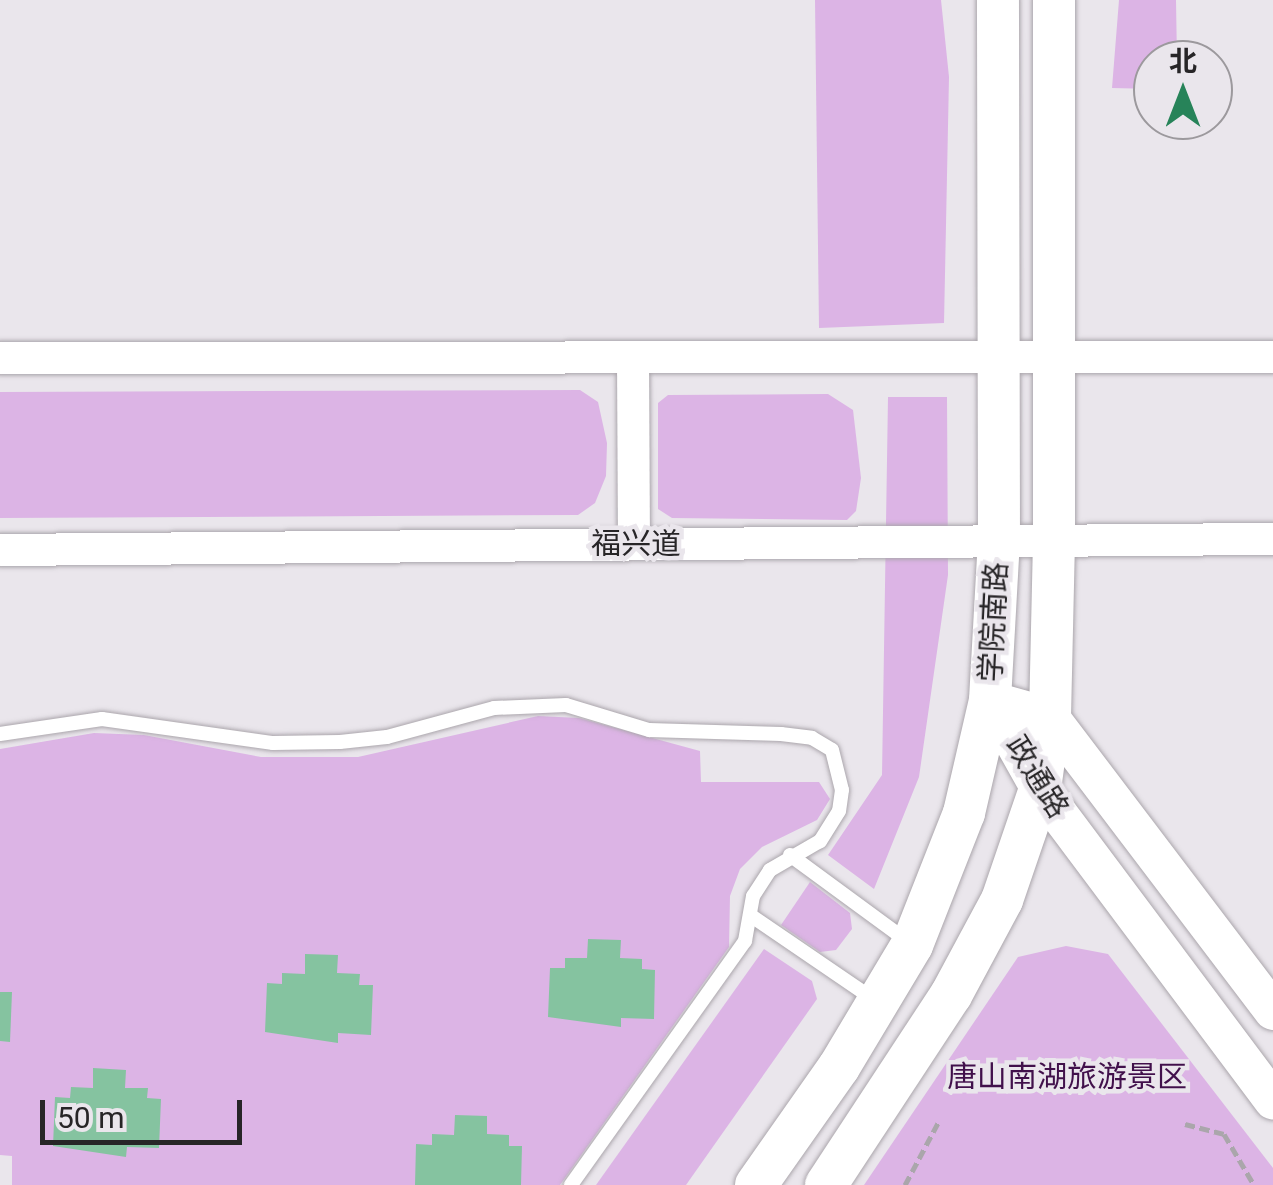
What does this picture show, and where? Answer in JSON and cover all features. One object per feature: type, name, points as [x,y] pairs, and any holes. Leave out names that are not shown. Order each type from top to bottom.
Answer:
[{"type":"main road","name":"学院南路","points":[[756,1185],[912,945],[964,813],[990,700],[999,541],[998,0]]},
{"type":"main road","name":"学院南路","points":[[826,1185],[951,996],[1002,900],[1040,789],[1050,717],[1054,541],[1054,0]]},
{"type":"main road","name":"政通路","points":[[990,700],[1050,717],[1273,1010]]},
{"type":"main road","name":"政通路","points":[[990,700],[1040,789],[1273,1101]]},
{"type":"street","points":[[633,357],[634,544]]},
{"type":"street","points":[[0,358],[1273,357]]},
{"type":"street","name":"福兴道","points":[[0,550],[1273,539]]},
{"type":"lane","points":[[0,734],[102,719],[273,743],[340,742],[527,704],[566,705],[649,730],[812,738],[836,760],[839,811],[820,841],[790,855],[753,896],[745,941],[571,1185]]},
{"type":"lane","points":[[790,855],[912,945]]},
{"type":"lane","points":[[750,916],[878,1002]]},
{"type":"path","points":[[904,1185],[939,1121]]},
{"type":"path","points":[[1185,1124],[1224,1134],[1254,1185]]},
{"type":"green space","points":[[815,0],[941,0],[949,77],[944,323],[819,328]]},
{"type":"green space","points":[[1119,0],[1176,0],[1177,40],[1133,40],[1133,89],[1112,88]]},
{"type":"green space","points":[[580,390],[598,402],[607,443],[606,476],[595,503],[578,515],[0,518],[0,392]]},
{"type":"green space","points":[[828,394],[853,410],[861,478],[856,511],[847,520],[672,518],[658,509],[658,403],[668,395]]},
{"type":"green space","points":[[888,397],[947,397],[948,575],[919,777],[874,889],[828,855],[882,775]]},
{"type":"green space","points":[[538,716],[579,718],[700,751],[701,782],[819,782],[830,799],[817,820],[762,847],[740,869],[730,896],[729,947],[560,1185],[12,1185],[12,1156],[0,1155],[0,749],[94,733],[144,735],[261,757],[358,757]]},
{"type":"green space","points":[[810,882],[850,913],[852,929],[836,950],[820,952],[781,925]]},
{"type":"green space","name":"唐山南湖旅游景区","points":[[1066,946],[1108,954],[1273,1168],[1273,1185],[864,1185],[1018,957]]},
{"type":"green space","points":[[764,949],[812,981],[817,999],[686,1185],[596,1185]]},
{"type":"building","points":[[588,939],[621,940],[620,958],[642,959],[642,969],[655,970],[654,1019],[621,1018],[621,1027],[548,1017],[550,968],[565,968],[565,958],[587,958]]},
{"type":"building","points":[[305,954],[338,955],[337,973],[360,974],[359,985],[373,985],[371,1035],[338,1033],[338,1043],[265,1032],[267,983],[282,984],[282,973],[305,974]]},
{"type":"building","points":[[0,992],[12,992],[10,1042],[0,1041]]},
{"type":"building","points":[[93,1068],[126,1070],[125,1088],[148,1088],[147,1098],[161,1099],[159,1148],[127,1147],[126,1157],[53,1146],[55,1097],[70,1098],[71,1087],[93,1088]]},
{"type":"building","points":[[455,1115],[487,1116],[487,1134],[509,1135],[509,1146],[522,1146],[521,1185],[415,1185],[416,1144],[432,1145],[432,1134],[454,1135]]}]
